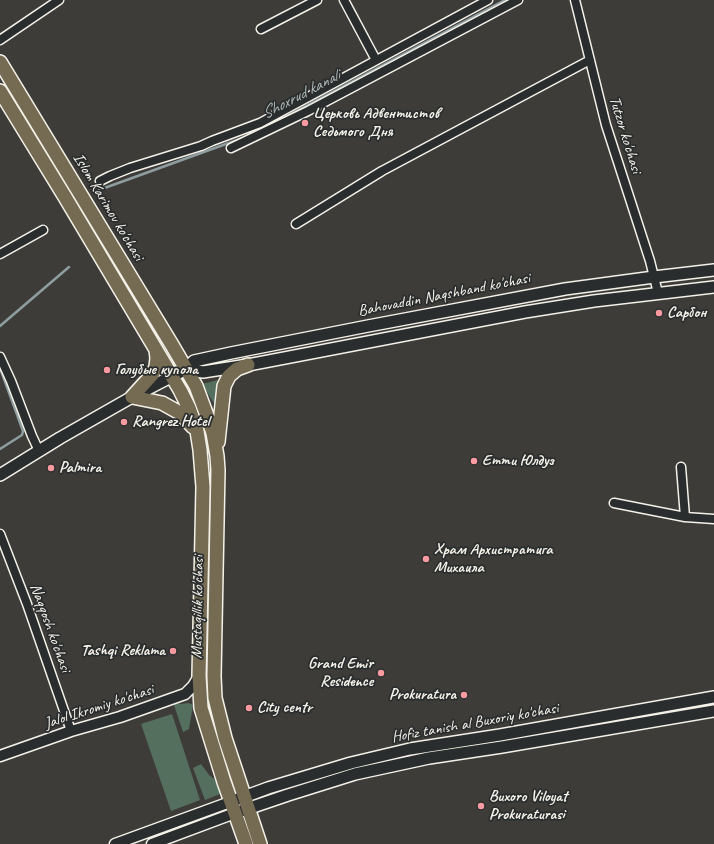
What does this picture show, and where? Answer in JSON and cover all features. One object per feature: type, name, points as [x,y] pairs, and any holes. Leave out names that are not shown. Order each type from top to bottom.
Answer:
[{"type":"main road","name":"Islom Karimov ko'chasi","points":[[0,62],[186,369]]},
{"type":"main road","name":"Islom Karimov ko'chasi","points":[[0,91],[172,376]]},
{"type":"main road","name":"Bahovaddin Naqshband ko'chasi","points":[[0,475],[132,397],[186,369],[194,361],[360,327],[565,289],[654,276],[714,270]]},
{"type":"main road","name":"Bahovaddin Naqshband ko'chasi","points":[[186,369],[203,372],[248,365],[525,312],[714,286]]},
{"type":"main road","points":[[132,397],[152,375],[156,366],[156,350]]},
{"type":"main road","points":[[217,456],[224,386],[229,376],[237,369],[248,365]]},
{"type":"main road","name":"Mustaqillik ko'chasi","points":[[186,369],[196,386],[209,420],[217,456],[215,698],[223,734],[260,844]]},
{"type":"main road","name":"Mustaqillik ko'chasi","points":[[172,376],[189,408],[197,431],[200,450],[203,487],[199,676],[201,708],[232,807],[246,844]]},
{"type":"main road","points":[[132,397],[162,403],[180,413],[197,431]]},
{"type":"main road","name":"Hofiz tanish al Buxoriy ko'chasi","points":[[246,802],[351,763],[410,749],[500,735],[714,697]]},
{"type":"main road","name":"Hofiz tanish al Buxoriy ko'chasi","points":[[246,802],[355,774],[429,758],[714,711]]},
{"type":"main road","points":[[618,714],[620,727]]},
{"type":"main road","points":[[232,807],[246,802]]},
{"type":"street","points":[[0,40],[59,0]]},
{"type":"street","points":[[261,29],[317,0]]},
{"type":"street","points":[[344,0],[376,60]]},
{"type":"street","points":[[100,181],[130,168],[201,146],[260,122],[488,0]]},
{"type":"street","points":[[231,148],[308,111],[518,0]]},
{"type":"street","name":"Tutzor ko'chasi","points":[[575,0],[606,125],[648,254],[658,294]]},
{"type":"street","points":[[296,224],[382,171],[590,60]]},
{"type":"street","points":[[0,254],[43,230]]},
{"type":"street","points":[[0,357],[39,451]]},
{"type":"street","points":[[681,467],[685,517]]},
{"type":"street","points":[[614,503],[685,517],[714,519]]},
{"type":"street","name":"Naqqosh ko'chasi","points":[[0,534],[27,604],[71,731]]},
{"type":"street","name":"Jalol Ikromiy ko'chasi","points":[[0,756],[185,694],[199,676]]},
{"type":"street","points":[[115,844],[232,807]]},
{"type":"street","points":[[152,844],[232,807]]},
{"type":"green space","points":[[218,380],[216,390],[215,405],[202,384]]},
{"type":"green space","points":[[173,702],[181,704],[189,703],[193,705],[189,729],[183,732]]},
{"type":"green space","points":[[172,714],[200,800],[171,811],[141,724]]},
{"type":"green space","points":[[201,764],[209,775],[217,781],[220,794],[205,800],[193,768]]},
{"type":"waterway","name":"Shoxrud kanali","points":[[274,123],[505,0]]},
{"type":"waterway","name":"Shoxrud kanali","points":[[99,190],[248,136]]},
{"type":"waterway","name":"Shoxrud kanali","points":[[0,326],[69,267]]},
{"type":"waterway","name":"Shoxrud kanali","points":[[0,368],[23,431],[22,435],[0,449]]},
{"type":"place","name":"Церковь Адвентистов Седьмого Дня","points":[[305,123]]},
{"type":"place","name":"Сарбон","points":[[659,313]]},
{"type":"place","name":"Голубые купола","points":[[107,370]]},
{"type":"place","name":"Rangrez Hotel","points":[[124,422]]},
{"type":"place","name":"Етти Юлдуз","points":[[474,461]]},
{"type":"place","name":"Palmira","points":[[51,468]]},
{"type":"place","name":"Храм Архистратига Михаила","points":[[426,559]]},
{"type":"place","name":"Tashqi Reklama","points":[[173,651]]},
{"type":"place","name":"Grand Emir Residence","points":[[381,673]]},
{"type":"place","name":"Prokuratura","points":[[464,695]]},
{"type":"place","name":"City centr","points":[[249,708]]},
{"type":"place","name":"Buxoro Viloyat Prokuraturasi","points":[[481,806]]}]
